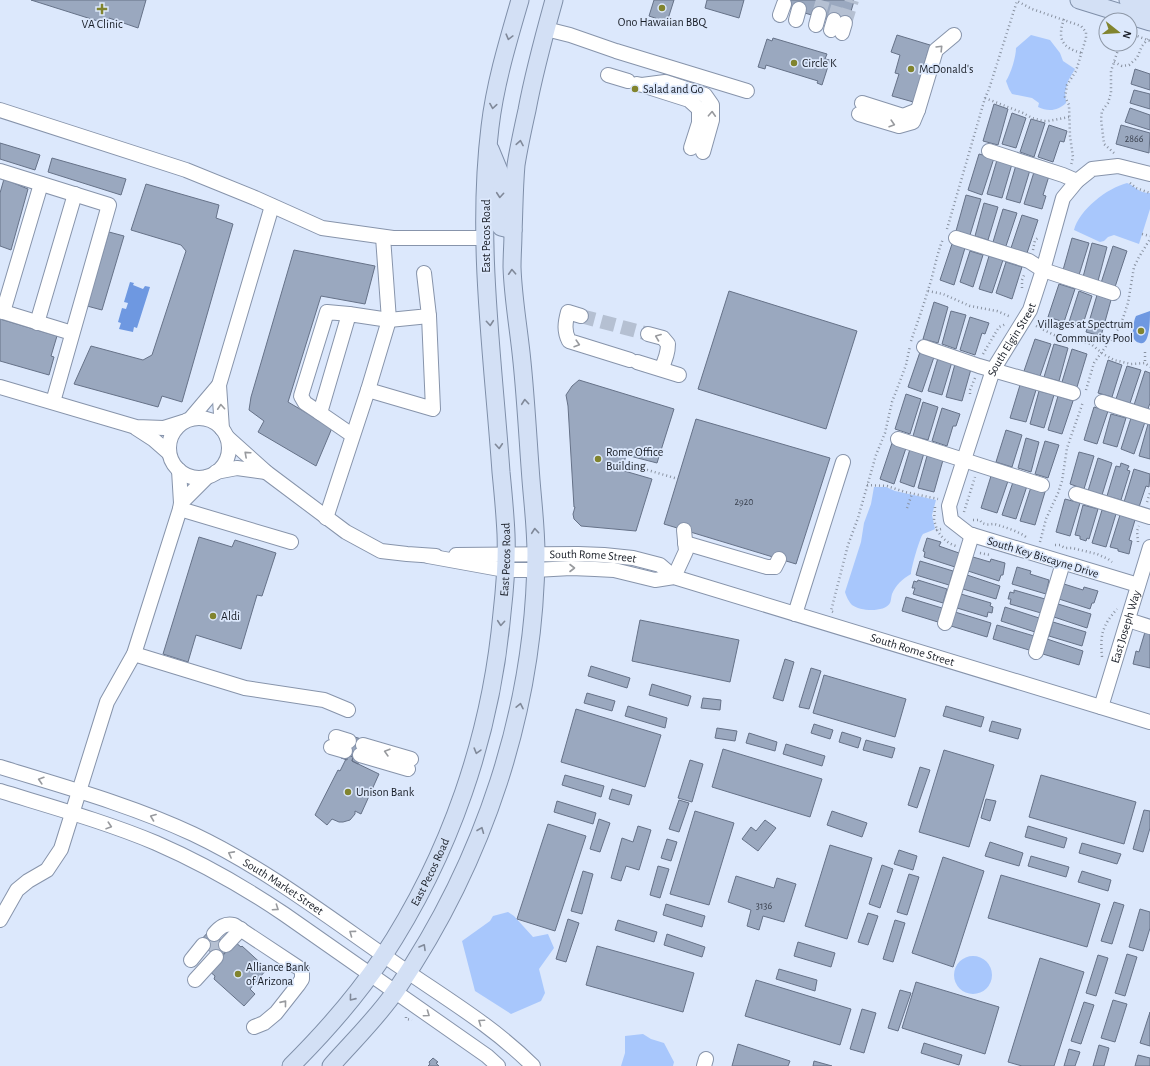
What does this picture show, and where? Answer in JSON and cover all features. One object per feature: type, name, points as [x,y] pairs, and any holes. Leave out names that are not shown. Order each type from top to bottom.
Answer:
[{"type":"main road","name":"East Pecos Road","points":[[291,1066],[337,1016],[384,956],[410,912],[454,820],[467,784],[486,718],[495,674],[500,637],[506,534],[485,269],[484,214],[490,126],[497,87],[520,0]]},
{"type":"main road","points":[[331,1066],[369,1024],[395,992],[435,926],[463,873],[488,814],[502,772],[511,743],[527,668],[532,626],[536,562],[522,364],[514,298],[512,264],[514,194],[516,164],[533,81],[554,0]]},
{"type":"main road","points":[[1079,0],[1114,5],[1150,22]]},
{"type":"main road","points":[[1128,0],[1150,6]]},
{"type":"main road","points":[[488,145],[502,178],[499,224],[501,227],[514,230]]},
{"type":"street","points":[[546,29],[570,34],[616,51],[747,91]]},
{"type":"street","points":[[861,108],[903,116],[918,110],[936,50],[954,35]]},
{"type":"street","points":[[608,75],[635,83],[665,82],[705,95],[712,105],[712,120],[697,150]]},
{"type":"street","points":[[0,110],[186,170],[322,228],[393,238],[485,238]]},
{"type":"street","points":[[988,151],[1063,174],[1077,181]]},
{"type":"street","name":"South Elgin Street","points":[[946,525],[949,506],[993,370],[1030,310],[1063,198],[1077,181],[1092,169],[1118,166],[1150,174]]},
{"type":"street","points":[[0,171],[109,205],[53,402]]},
{"type":"street","points":[[41,184],[1,312],[72,333]]},
{"type":"street","points":[[37,323],[75,194]]},
{"type":"street","points":[[181,506],[211,475],[223,466],[228,456],[229,446],[225,433],[219,385],[272,206]]},
{"type":"street","points":[[949,235],[1029,261],[1043,270],[1112,293]]},
{"type":"street","points":[[326,518],[368,390],[389,320],[383,237]]},
{"type":"street","points":[[368,390],[433,409],[429,316],[424,273]]},
{"type":"street","points":[[352,436],[305,403],[301,396],[327,312],[389,320],[429,316]]},
{"type":"street","points":[[581,316],[568,312],[565,321],[565,334],[569,341],[679,375]]},
{"type":"street","points":[[320,413],[349,314]]},
{"type":"street","points":[[648,334],[663,338],[668,344],[667,354],[661,369]]},
{"type":"street","points":[[924,347],[993,370],[1081,394]]},
{"type":"street","points":[[219,385],[187,420],[176,427],[169,443],[169,453],[172,462],[187,476],[197,478],[237,468],[266,472]]},
{"type":"street","points":[[0,387],[136,427],[164,428],[187,420],[200,418],[208,419],[216,423],[225,433]]},
{"type":"street","points":[[1102,402],[1150,417]]},
{"type":"street","points":[[136,427],[169,453]]},
{"type":"street","name":"South Rome Street","points":[[225,433],[266,472],[326,518],[346,532],[381,551],[505,562],[536,562],[571,568],[614,570],[655,580],[674,577],[1150,722]]},
{"type":"street","points":[[898,439],[1042,485]]},
{"type":"street","points":[[795,614],[843,462]]},
{"type":"street","points":[[0,920],[17,890],[28,881],[47,870],[61,849],[107,702],[134,654],[181,506],[179,470]]},
{"type":"street","points":[[1076,494],[1145,521]]},
{"type":"street","points":[[181,506],[291,542]]},
{"type":"street","name":"South Key Biscayne Drive","points":[[946,525],[972,535],[1138,585]]},
{"type":"street","points":[[945,623],[972,535]]},
{"type":"street","points":[[674,577],[686,551],[685,537],[767,567],[775,567],[779,559]]},
{"type":"street","name":"East Joseph Way","points":[[1101,707],[1138,585],[1144,547]]},
{"type":"street","points":[[1036,652],[1063,563]]},
{"type":"street","points":[[1128,620],[1150,627]]},
{"type":"street","points":[[134,654],[245,688],[324,700],[348,710]]},
{"type":"street","points":[[362,750],[410,764]]},
{"type":"street","name":"South Market Street","points":[[0,767],[122,805],[157,818],[194,834],[232,854],[255,867],[317,908],[384,956],[489,1027],[512,1045],[533,1066]]},
{"type":"street","name":"South Market Street","points":[[0,791],[119,829],[157,844],[218,873],[253,893],[487,1056],[498,1066]]},
{"type":"street","points":[[220,939],[237,927],[302,970],[302,979],[298,986],[276,1013],[264,1023],[254,1027]]},
{"type":"street","points":[[193,970],[210,951],[193,970]]},
{"type":"path","points":[[838,613],[831,611],[848,545],[861,511],[876,455],[885,434],[892,402],[906,365],[910,345],[934,271],[935,261],[949,235],[985,98],[1017,1],[1032,9],[1081,26],[1085,30]]},
{"type":"path","points":[[1064,19],[1060,33],[1066,47],[1070,50],[1082,53]]},
{"type":"path","points":[[1114,62],[1125,66],[1137,58],[1142,46],[1149,40],[1138,36]]},
{"type":"path","points":[[1117,52],[1111,71],[1111,93],[1108,103],[1102,111],[1101,125],[1104,144],[1114,153],[1118,154]]},
{"type":"path","points":[[985,98],[1032,118],[1043,121],[1048,122],[1069,117]]},
{"type":"path","points":[[1038,544],[1046,519],[1053,507],[1059,489],[1067,448],[1081,394],[1100,352],[1119,328],[1128,302],[1134,267],[1138,257],[1150,238],[1142,234]]},
{"type":"path","points":[[928,291],[943,294],[970,306],[997,311],[1012,318]]},
{"type":"path","points":[[1031,324],[1054,335],[1067,339],[1087,342],[1114,360],[1125,363],[1145,363],[1150,367]]},
{"type":"path","points":[[1145,352],[1145,363]]},
{"type":"path","points":[[624,463],[678,479]]},
{"type":"path","points":[[867,485],[887,486],[912,494],[938,498],[934,515],[937,530],[948,543],[983,555],[994,555]]},
{"type":"path","points":[[908,508],[912,494]]},
{"type":"path","points":[[980,520],[983,524],[1003,526],[1023,534],[1030,541]]},
{"type":"path","points":[[1144,547],[1138,543],[1136,531],[1145,521]]},
{"type":"path","points":[[937,530],[946,525]]},
{"type":"path","points":[[1052,545],[1097,554],[1108,559],[1114,565]]},
{"type":"path","points":[[1102,660],[1103,628],[1119,606]]},
{"type":"shaded area","points":[[1031,35],[1050,40],[1060,53],[1063,61],[1075,69],[1068,81],[1065,92],[1066,103],[1060,108],[1053,110],[1042,109],[1038,107],[1039,103],[1032,98],[1012,94],[1009,89],[1006,81],[1013,65],[1016,48]]},
{"type":"shaded area","points":[[1127,183],[1140,191],[1150,193],[1150,209],[1139,244],[1114,235],[1100,242],[1074,230],[1082,215],[1095,201],[1111,190]]},
{"type":"shaded area","points":[[130,282],[134,283],[133,285],[143,289],[145,286],[150,287],[137,328],[134,327],[133,332],[119,329],[121,323],[118,322],[122,308],[126,309],[128,303],[124,302]]},
{"type":"shaded area","name":"Villages at Spectrum Community Pool","points":[[1150,311],[1148,337],[1143,343],[1138,343],[1132,335],[1135,318],[1136,316]]},
{"type":"shaded area","points":[[874,487],[886,487],[895,491],[936,500],[932,515],[935,529],[923,534],[914,559],[911,574],[897,585],[892,594],[890,603],[887,606],[877,610],[866,610],[852,605],[845,592],[861,542],[864,523],[871,504]]},
{"type":"shaded area","points":[[508,912],[514,916],[533,937],[548,934],[554,948],[539,969],[545,993],[541,1001],[511,1014],[475,991],[462,941],[490,921],[493,916]]},
{"type":"shaded area","points":[[973,956],[983,959],[989,965],[992,975],[989,985],[983,991],[973,994],[963,991],[957,985],[954,975],[957,965],[963,959]]},
{"type":"shaded area","points":[[643,1034],[651,1039],[664,1043],[674,1062],[673,1066],[621,1066],[625,1053],[625,1036]]},
{"type":"building","name":"VA Clinic","points":[[31,0],[146,0],[138,28],[109,18],[107,24]]},
{"type":"building","name":"Ono Hawaiian BBQ","points":[[654,0],[674,0],[667,22],[649,16]]},
{"type":"building","points":[[707,0],[744,0],[739,18],[705,8]]},
{"type":"building","name":"Circle K","points":[[781,0],[854,1],[847,25],[780,6]]},
{"type":"building","name":"McDonald's","points":[[897,35],[930,45],[923,68],[927,70],[917,103],[892,96],[899,74],[895,73],[900,55],[891,52]]},
{"type":"building","name":"Circle K","points":[[773,38],[827,54],[825,59],[830,60],[822,85],[817,83],[818,81],[766,65],[765,69],[758,67],[767,39],[772,41]]},
{"type":"building","points":[[1135,69],[1150,74],[1150,90],[1131,84]]},
{"type":"building","points":[[1134,90],[1150,94],[1150,109],[1130,103]]},
{"type":"building","points":[[994,104],[1008,109],[998,145],[983,141]]},
{"type":"building","points":[[1130,108],[1150,115],[1150,130],[1125,122]]},
{"type":"building","points":[[1012,113],[1026,118],[1016,148],[1002,144]]},
{"type":"building","points":[[1031,119],[1045,123],[1034,157],[1020,152]]},
{"type":"building","points":[[1049,125],[1067,131],[1064,142],[1060,141],[1053,162],[1038,157]]},
{"type":"building","points":[[1121,125],[1150,133],[1149,153],[1116,144]]},
{"type":"building","points":[[0,143],[40,155],[35,170],[0,159]]},
{"type":"building","points":[[979,154],[994,158],[982,195],[968,190]]},
{"type":"building","points":[[52,158],[126,179],[121,195],[48,172]]},
{"type":"building","points":[[997,160],[1012,164],[1002,198],[987,194]]},
{"type":"building","points":[[1016,165],[1030,170],[1020,203],[1006,199]]},
{"type":"building","points":[[1034,172],[1049,176],[1043,195],[1046,196],[1042,209],[1024,204]]},
{"type":"building","points":[[4,179],[28,189],[11,250],[0,246],[0,193]]},
{"type":"building","points":[[146,184],[219,205],[216,218],[233,224],[182,402],[162,396],[158,407],[74,384],[91,346],[143,360],[152,355],[186,251],[181,245],[131,230]]},
{"type":"building","points":[[966,195],[981,199],[970,235],[956,231]]},
{"type":"building","points":[[984,203],[998,207],[988,240],[975,236]]},
{"type":"building","points":[[1003,209],[1017,213],[1006,246],[993,242]]},
{"type":"building","points":[[1022,215],[1038,220],[1027,253],[1011,248]]},
{"type":"building","points":[[109,232],[124,236],[102,310],[87,306]]},
{"type":"building","points":[[1072,238],[1089,243],[1079,275],[1063,270]]},
{"type":"building","points":[[1092,243],[1107,247],[1098,281],[1083,277]]},
{"type":"building","points":[[952,244],[965,248],[954,285],[940,280]]},
{"type":"building","points":[[1113,246],[1127,251],[1115,287],[1101,283]]},
{"type":"building","points":[[294,250],[375,266],[365,304],[321,296],[288,402],[332,428],[316,466],[258,432],[264,421],[249,410],[251,397]]},
{"type":"building","points":[[970,251],[983,255],[973,287],[960,282]]},
{"type":"building","points":[[989,256],[1003,260],[992,293],[979,289]]},
{"type":"building","points":[[1006,262],[1022,267],[1012,299],[996,293]]},
{"type":"building","points":[[1059,284],[1075,289],[1064,322],[1048,317]]},
{"type":"building","points":[[729,291],[857,331],[826,429],[698,389]]},
{"type":"building","points":[[1079,291],[1092,296],[1082,327],[1069,322]]},
{"type":"building","points":[[1097,295],[1111,300],[1101,336],[1086,332]]},
{"type":"building","points":[[934,302],[948,307],[938,343],[923,339]]},
{"type":"building","points":[[951,311],[966,315],[956,349],[942,344]]},
{"type":"building","points":[[970,317],[989,323],[985,334],[982,333],[975,355],[960,350]]},
{"type":"building","points":[[0,319],[57,336],[51,356],[54,357],[49,375],[0,361]]},
{"type":"building","points":[[1035,339],[1051,344],[1040,376],[1024,371]]},
{"type":"building","points":[[1054,344],[1068,348],[1059,381],[1044,377]]},
{"type":"building","points":[[1072,349],[1087,354],[1077,387],[1062,382]]},
{"type":"building","points":[[920,352],[934,357],[922,392],[908,387]]},
{"type":"building","points":[[938,358],[952,362],[942,395],[928,391]]},
{"type":"building","points":[[1108,360],[1122,365],[1112,397],[1098,393]]},
{"type":"building","points":[[955,364],[971,369],[962,401],[946,397]]},
{"type":"building","points":[[1127,366],[1141,370],[1130,403],[1116,399]]},
{"type":"building","points":[[1145,371],[1150,373],[1150,403],[1148,409],[1134,405]]},
{"type":"building","name":"Rome Office Building","points":[[579,380],[674,409],[657,463],[626,455],[621,470],[652,479],[636,531],[581,526],[574,519],[573,514],[575,507],[566,395],[572,386]]},
{"type":"building","points":[[1020,385],[1036,390],[1026,422],[1010,418]]},
{"type":"building","points":[[1039,391],[1054,395],[1044,428],[1030,424]]},
{"type":"building","points":[[906,394],[921,399],[910,434],[895,429]]},
{"type":"building","points":[[1058,396],[1073,401],[1062,434],[1048,430]]},
{"type":"building","points":[[923,402],[938,407],[928,440],[913,436]]},
{"type":"building","points":[[1094,407],[1108,411],[1097,444],[1084,440]]},
{"type":"building","points":[[942,408],[960,414],[956,426],[953,426],[947,446],[932,441]]},
{"type":"building","points":[[1111,414],[1126,418],[1117,447],[1103,443]]},
{"type":"building","points":[[1131,418],[1145,422],[1134,454],[1121,449]]},
{"type":"building","points":[[696,419],[830,458],[796,564],[664,524]]},
{"type":"building","points":[[1148,424],[1150,425],[1150,459],[1139,456]]},
{"type":"building","points":[[1006,430],[1022,435],[1012,467],[996,462]]},
{"type":"building","points":[[1026,438],[1039,442],[1031,472],[1018,468]]},
{"type":"building","points":[[1045,441],[1059,445],[1048,478],[1035,474]]},
{"type":"building","points":[[892,443],[906,448],[894,484],[880,479]]},
{"type":"building","points":[[910,449],[924,453],[914,487],[900,482]]},
{"type":"building","points":[[1079,452],[1094,456],[1084,489],[1070,484]]},
{"type":"building","points":[[927,456],[943,460],[934,492],[918,488]]},
{"type":"building","points":[[1098,458],[1112,463],[1102,495],[1088,491]]},
{"type":"building","points":[[1121,463],[1129,466],[1127,470],[1130,471],[1121,500],[1107,496],[1116,466],[1120,467]]},
{"type":"building","points":[[1134,469],[1150,474],[1149,487],[1146,486],[1139,507],[1124,502]]},
{"type":"building","points":[[991,476],[1008,481],[997,513],[981,508]]},
{"type":"building","points":[[1013,482],[1027,486],[1016,519],[1002,515]]},
{"type":"building","points":[[1031,487],[1045,492],[1035,525],[1020,521]]},
{"type":"building","points":[[1065,499],[1080,503],[1070,536],[1056,532]]},
{"type":"building","points":[[1083,505],[1098,509],[1089,539],[1087,538],[1086,541],[1080,539],[1080,536],[1075,535]]},
{"type":"building","points":[[1102,510],[1116,514],[1106,547],[1092,543]]},
{"type":"building","points":[[1120,515],[1135,520],[1129,540],[1132,541],[1129,554],[1110,547]]},
{"type":"building","name":"Aldi","points":[[199,537],[232,547],[235,540],[276,553],[262,596],[257,595],[241,649],[196,635],[188,662],[163,654]]},
{"type":"building","points":[[927,538],[941,542],[939,546],[959,553],[955,567],[924,557],[925,552],[923,551]]},
{"type":"building","points":[[973,557],[990,562],[991,559],[1005,563],[1003,575],[1001,575],[999,581],[968,571]]},
{"type":"building","points":[[920,561],[953,571],[949,585],[916,575]]},
{"type":"building","points":[[1017,567],[1031,571],[1030,574],[1049,580],[1046,594],[1012,584]]},
{"type":"building","points":[[967,575],[1000,586],[996,599],[963,589]]},
{"type":"building","points":[[918,580],[947,589],[943,603],[913,594],[915,588],[912,588],[914,581],[917,582]]},
{"type":"building","points":[[1064,584],[1083,590],[1084,587],[1098,591],[1094,603],[1092,603],[1090,609],[1059,599]]},
{"type":"building","points":[[1014,590],[1045,599],[1041,613],[1010,604],[1011,599],[1008,599],[1010,592],[1014,593]]},
{"type":"building","points":[[961,594],[991,603],[990,606],[993,607],[992,613],[988,612],[987,617],[957,608]]},
{"type":"building","points":[[906,597],[942,608],[938,622],[902,611]]},
{"type":"building","points":[[1058,604],[1091,614],[1087,628],[1054,617]]},
{"type":"building","points":[[1005,607],[1039,618],[1035,632],[1001,621]]},
{"type":"building","points":[[955,612],[991,623],[987,637],[951,626]]},
{"type":"building","points":[[640,620],[739,640],[730,682],[632,661]]},
{"type":"building","points":[[1053,622],[1086,632],[1082,646],[1049,636]]},
{"type":"building","points":[[997,625],[1034,636],[1029,650],[993,639]]},
{"type":"building","points":[[1145,632],[1150,633],[1150,668],[1133,664],[1136,651],[1139,652]]},
{"type":"building","points":[[1047,639],[1083,651],[1079,665],[1043,654]]},
{"type":"building","points":[[785,659],[794,662],[783,701],[773,698]]},
{"type":"building","points":[[591,666],[630,678],[627,688],[588,676]]},
{"type":"building","points":[[811,668],[821,671],[809,709],[799,707]]},
{"type":"building","points":[[824,675],[906,699],[895,737],[813,713]]},
{"type":"building","points":[[652,684],[691,696],[688,706],[649,695]]},
{"type":"building","points":[[587,693],[615,701],[612,711],[584,703]]},
{"type":"building","points":[[703,698],[721,700],[720,710],[701,708]]},
{"type":"building","points":[[628,706],[667,718],[665,728],[625,716]]},
{"type":"building","points":[[946,706],[984,717],[981,727],[943,716]]},
{"type":"building","points":[[576,709],[661,735],[645,787],[561,762]]},
{"type":"building","points":[[992,721],[1021,729],[1018,739],[989,731]]},
{"type":"building","points":[[814,724],[833,730],[830,739],[811,733]]},
{"type":"building","points":[[717,728],[737,731],[735,741],[715,738]]},
{"type":"building","points":[[842,732],[861,738],[858,748],[839,742]]},
{"type":"building","points":[[749,733],[777,742],[775,751],[746,743]]},
{"type":"building","points":[[351,736],[365,740],[358,764],[352,761],[353,757],[348,755],[347,760],[341,758]]},
{"type":"building","points":[[866,740],[895,748],[892,758],[863,750]]},
{"type":"building","points":[[786,744],[825,756],[822,766],[783,754]]},
{"type":"building","points":[[723,749],[822,779],[810,817],[712,787]]},
{"type":"building","points":[[944,750],[994,765],[969,847],[919,832]]},
{"type":"building","name":"Unison Bank","points":[[348,755],[353,757],[352,761],[379,774],[361,814],[355,811],[355,814],[350,820],[339,822],[332,819],[327,825],[315,815],[338,770],[340,771]]},
{"type":"building","points":[[690,760],[703,764],[692,802],[678,798]]},
{"type":"building","points":[[920,767],[930,770],[917,808],[908,805]]},
{"type":"building","points":[[565,775],[604,786],[601,797],[562,785]]},
{"type":"building","points":[[1041,775],[1136,802],[1124,844],[1029,817]]},
{"type":"building","points":[[612,789],[632,795],[629,805],[609,799]]},
{"type":"building","points":[[986,799],[996,801],[990,821],[981,818]]},
{"type":"building","points":[[679,800],[689,803],[679,832],[669,829]]},
{"type":"building","points":[[557,801],[596,813],[593,824],[554,812]]},
{"type":"building","points":[[1144,810],[1150,811],[1150,828],[1143,852],[1133,849]]},
{"type":"building","points":[[695,811],[734,823],[709,905],[670,894]]},
{"type":"building","points":[[832,811],[867,823],[862,837],[827,825]]},
{"type":"building","points":[[599,819],[610,823],[600,852],[590,849]]},
{"type":"building","points":[[765,820],[776,828],[758,851],[742,839],[751,827],[756,831]]},
{"type":"building","points":[[548,824],[586,836],[555,931],[517,919]]},
{"type":"building","points":[[638,826],[651,830],[639,870],[626,866],[621,881],[611,878],[622,838],[633,842]]},
{"type":"building","points":[[1028,826],[1067,838],[1064,848],[1025,837]]},
{"type":"building","points":[[667,839],[677,842],[671,861],[661,858]]},
{"type":"building","points":[[990,842],[1023,853],[1019,866],[985,856]]},
{"type":"building","points":[[1082,843],[1121,854],[1117,864],[1079,853]]},
{"type":"building","points":[[830,845],[872,858],[847,939],[805,926]]},
{"type":"building","points":[[899,850],[917,856],[913,870],[894,864]]},
{"type":"building","points":[[1031,856],[1069,867],[1066,877],[1028,866]]},
{"type":"building","points":[[943,857],[984,871],[953,967],[912,953]]},
{"type":"building","points":[[882,865],[893,869],[880,908],[869,904]]},
{"type":"building","points":[[658,866],[669,869],[660,898],[650,895]]},
{"type":"building","points":[[583,871],[593,874],[582,914],[571,911]]},
{"type":"building","points":[[1082,871],[1111,880],[1108,891],[1078,882]]},
{"type":"building","points":[[909,874],[919,877],[907,915],[897,912]]},
{"type":"building","points":[[1001,875],[1100,904],[1087,947],[988,918]]},
{"type":"building","points":[[736,876],[774,888],[777,878],[796,884],[784,922],[763,916],[759,930],[747,926],[751,910],[728,902]]},
{"type":"building","points":[[1114,902],[1124,905],[1112,944],[1101,941]]},
{"type":"building","points":[[666,904],[705,916],[702,927],[663,915]]},
{"type":"building","points":[[1140,909],[1150,912],[1150,928],[1143,951],[1129,947]]},
{"type":"building","points":[[868,913],[878,916],[868,945],[858,942]]},
{"type":"building","points":[[568,919],[579,923],[566,962],[556,959]]},
{"type":"building","points":[[618,920],[657,932],[654,942],[615,930]]},
{"type":"building","points":[[895,920],[905,923],[893,962],[883,959]]},
{"type":"building","points":[[210,930],[229,948],[219,959],[199,942]]},
{"type":"building","points":[[667,934],[705,947],[702,957],[664,945]]},
{"type":"building","name":"Alliance Bank of Arizona","points":[[235,942],[241,947],[242,946],[266,968],[266,970],[250,989],[255,994],[244,1006],[214,979],[215,976],[209,971]]},
{"type":"building","points":[[798,942],[835,953],[831,967],[794,956]]},
{"type":"building","points":[[597,946],[694,973],[683,1012],[586,985]]},
{"type":"building","points":[[1127,954],[1137,957],[1125,996],[1115,993]]},
{"type":"building","points":[[1098,955],[1108,958],[1096,996],[1086,993]]},
{"type":"building","points":[[1040,958],[1084,972],[1054,1066],[1022,1066],[1008,1062]]},
{"type":"building","points":[[779,969],[817,980],[815,991],[776,979]]},
{"type":"building","points":[[756,980],[851,1009],[840,1045],[745,1016]]},
{"type":"building","points":[[916,982],[999,1007],[985,1054],[902,1028]]},
{"type":"building","points":[[900,990],[911,993],[898,1031],[888,1028]]},
{"type":"building","points":[[1113,1000],[1127,1004],[1115,1042],[1101,1038]]},
{"type":"building","points":[[1084,1002],[1094,1005],[1081,1044],[1071,1041]]},
{"type":"building","points":[[862,1009],[876,1013],[864,1053],[850,1049]]},
{"type":"building","points":[[1150,1012],[1150,1046],[1140,1043]]},
{"type":"building","points":[[924,1043],[962,1055],[959,1065],[921,1053]]},
{"type":"building","points":[[738,1044],[790,1061],[788,1066],[732,1066]]},
{"type":"building","points":[[1099,1045],[1109,1048],[1104,1066],[1093,1066]]},
{"type":"building","points":[[1069,1049],[1080,1052],[1075,1066],[1064,1066]]},
{"type":"building","points":[[1138,1055],[1150,1058],[1150,1066],[1135,1066]]},
{"type":"building","points":[[433,1058],[438,1062],[436,1063],[439,1066],[428,1066],[430,1064],[429,1062]]},
{"type":"building","points":[[814,1061],[832,1066],[813,1066]]},
{"type":"tunnel","points":[[819,14],[823,0]]},
{"type":"tunnel","points":[[834,20],[840,0]]},
{"type":"tunnel","points":[[845,23],[852,0]]},
{"type":"tunnel","points":[[581,316],[648,334]]},
{"type":"tunnel","points":[[210,951],[220,939]]},
{"type":"place","name":"Ono Hawaiian BBQ","points":[[662,8]]},
{"type":"place","name":"VA Clinic","points":[[102,9]]},
{"type":"place","name":"Circle K","points":[[794,63]]},
{"type":"place","name":"McDonald's","points":[[911,69]]},
{"type":"place","name":"Salad and Go","points":[[635,89]]},
{"type":"place","name":"Villages at Spectrum Community Pool","points":[[1141,331]]},
{"type":"place","name":"Rome Office Building","points":[[598,459]]},
{"type":"place","name":"Aldi","points":[[213,616]]},
{"type":"place","name":"Unison Bank","points":[[348,792]]},
{"type":"place","name":"Alliance Bank of Arizona","points":[[238,974]]}]
